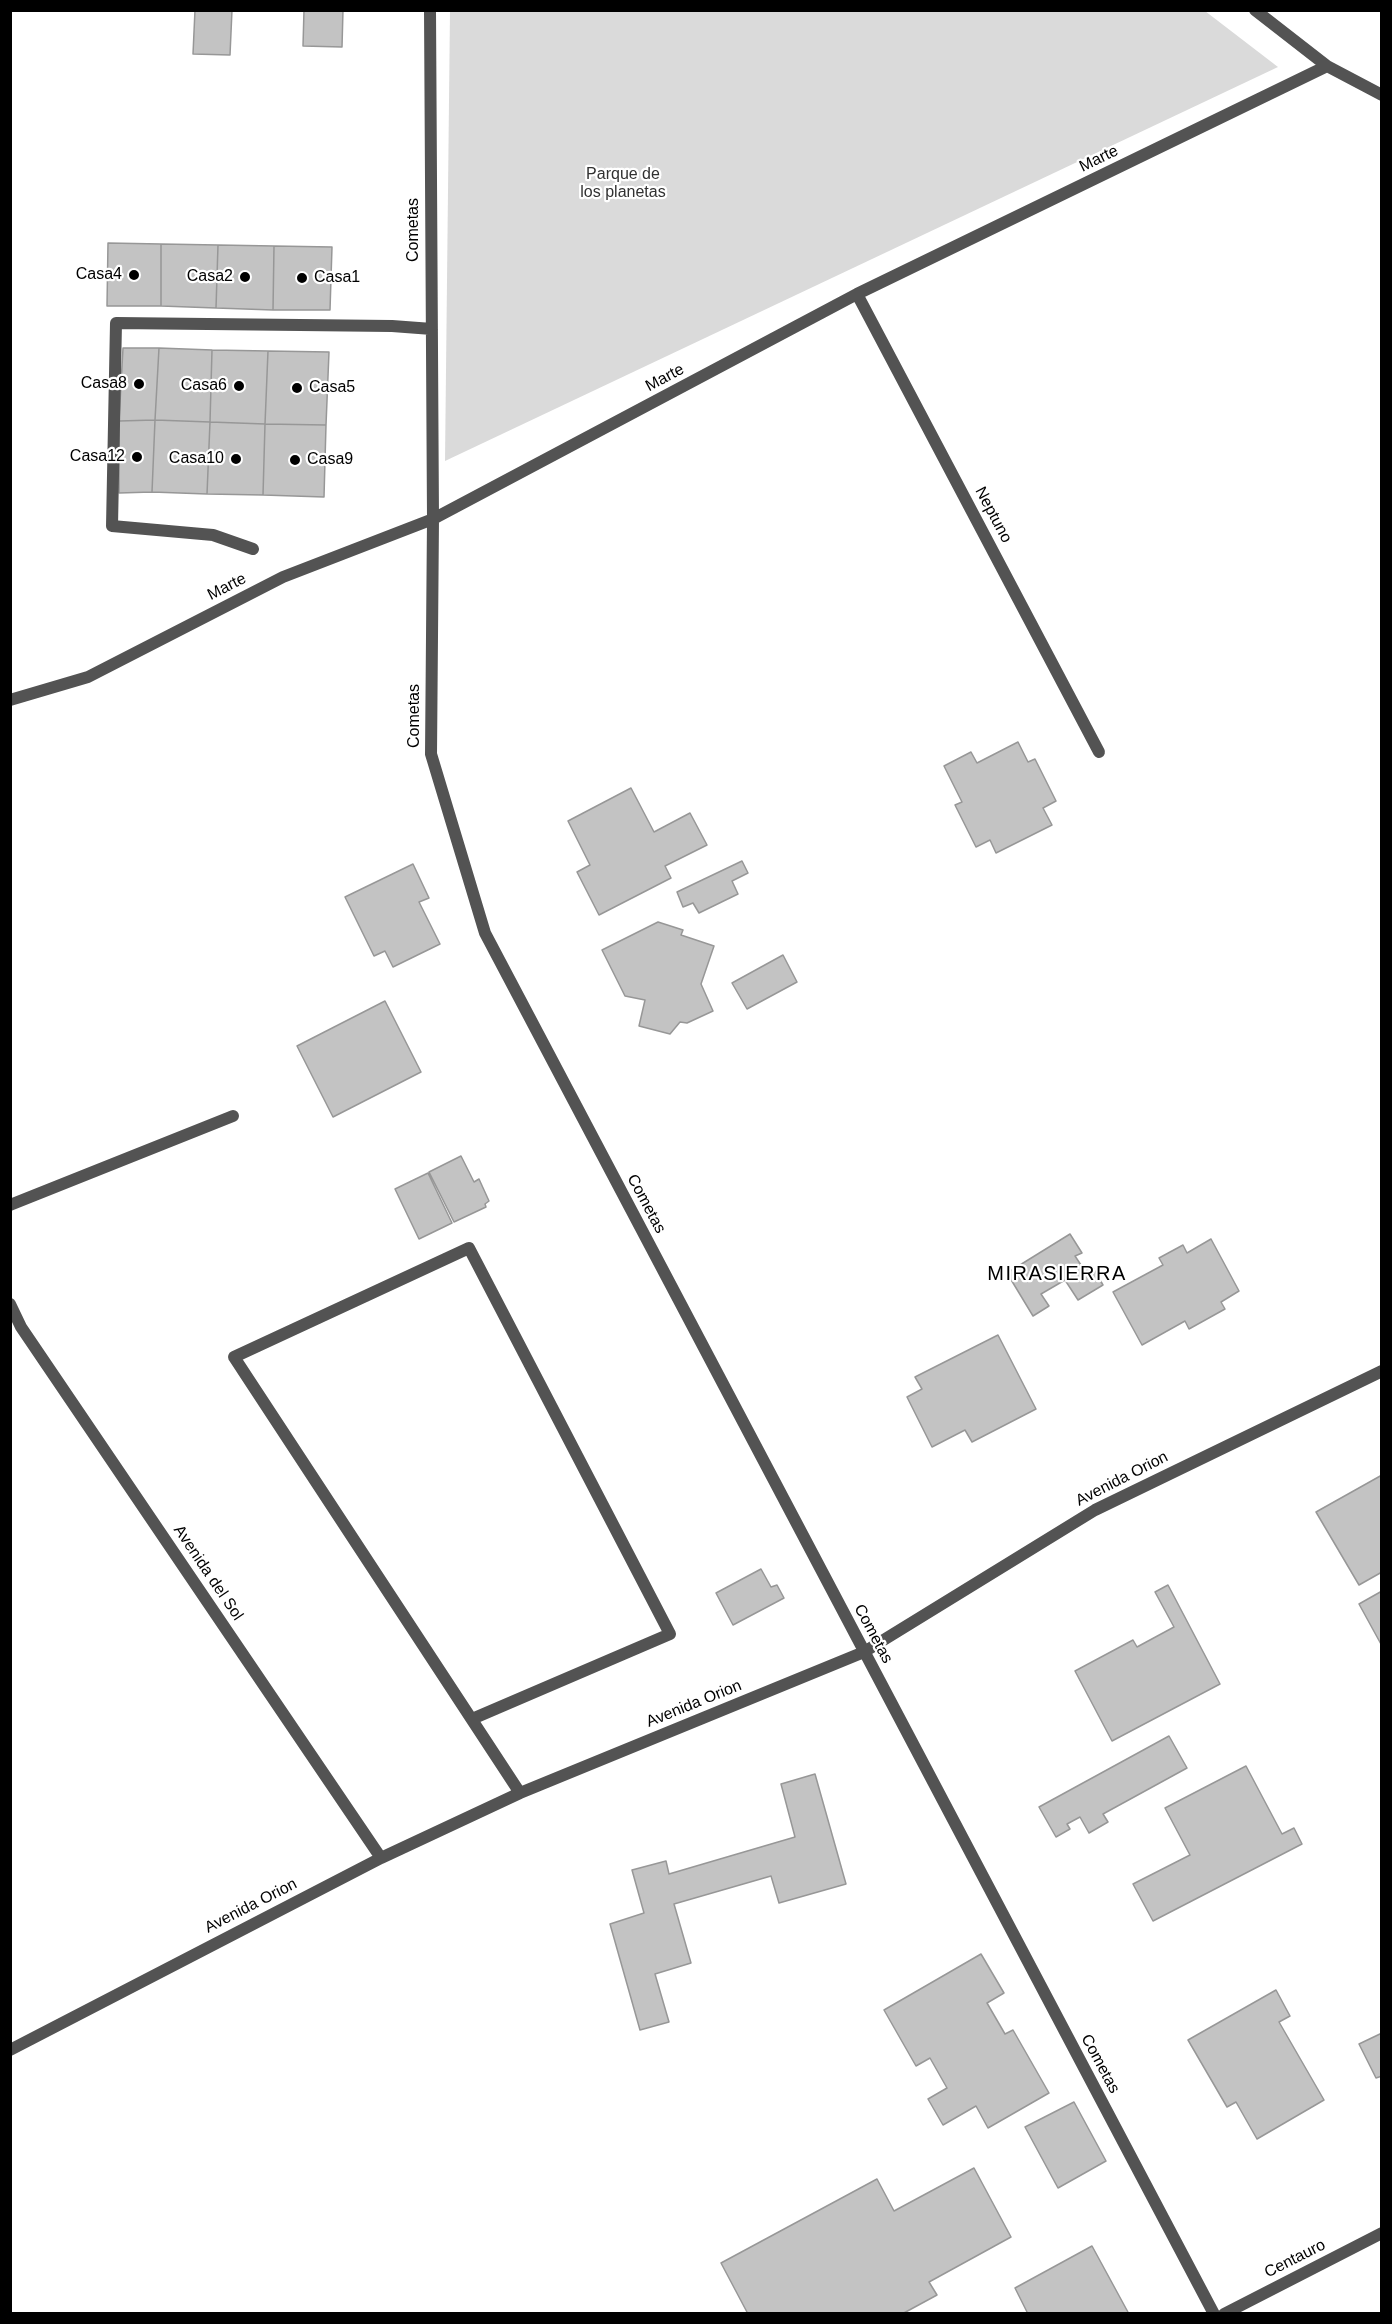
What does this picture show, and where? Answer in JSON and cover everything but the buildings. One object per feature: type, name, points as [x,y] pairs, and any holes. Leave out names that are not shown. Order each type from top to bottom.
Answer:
[{"type":"street","name":"Cometas","points":[[430,10],[433,519],[431,754],[485,933],[1214,2313]]},
{"type":"street","points":[[1255,10],[1327,66],[1382,95]]},
{"type":"street","name":"Marte","points":[[10,700],[88,677],[283,577],[433,519],[857,294],[1327,66]]},
{"type":"street","name":"Neptuno","points":[[857,294],[1099,752]]},
{"type":"street","points":[[253,549],[213,536],[112,526],[116,322],[392,326],[432,330]]},
{"type":"street","points":[[10,1205],[233,1116]]},
{"type":"street","points":[[472,1719],[670,1634],[469,1248],[234,1357],[520,1793]]},
{"type":"street","name":"Avenida del Sol","points":[[10,1304],[28,1337],[381,1858]]},
{"type":"street","name":"Avenida Orion","points":[[10,2050],[381,1858],[520,1793],[864,1652],[1095,1510],[1382,1371]]},
{"type":"street","name":"Centauro","points":[[1224,2313],[1382,2233]]},
{"type":"green space","name":"Parque de los planetas","points":[[450,11],[1205,11],[1278,67],[445,461]]},
{"type":"place","name":"Casa4","points":[[134,275]]},
{"type":"place","name":"Casa2","points":[[245,277]]},
{"type":"place","name":"Casa1","points":[[302,278]]},
{"type":"place","name":"Casa8","points":[[139,384]]},
{"type":"place","name":"Casa6","points":[[239,386]]},
{"type":"place","name":"Casa5","points":[[297,388]]},
{"type":"place","name":"Casa12","points":[[137,457]]},
{"type":"place","name":"Casa10","points":[[236,459]]},
{"type":"place","name":"Casa9","points":[[295,460]]},
{"type":"district","name":"MIRASIERRA","points":[[1057,1274]]}]
